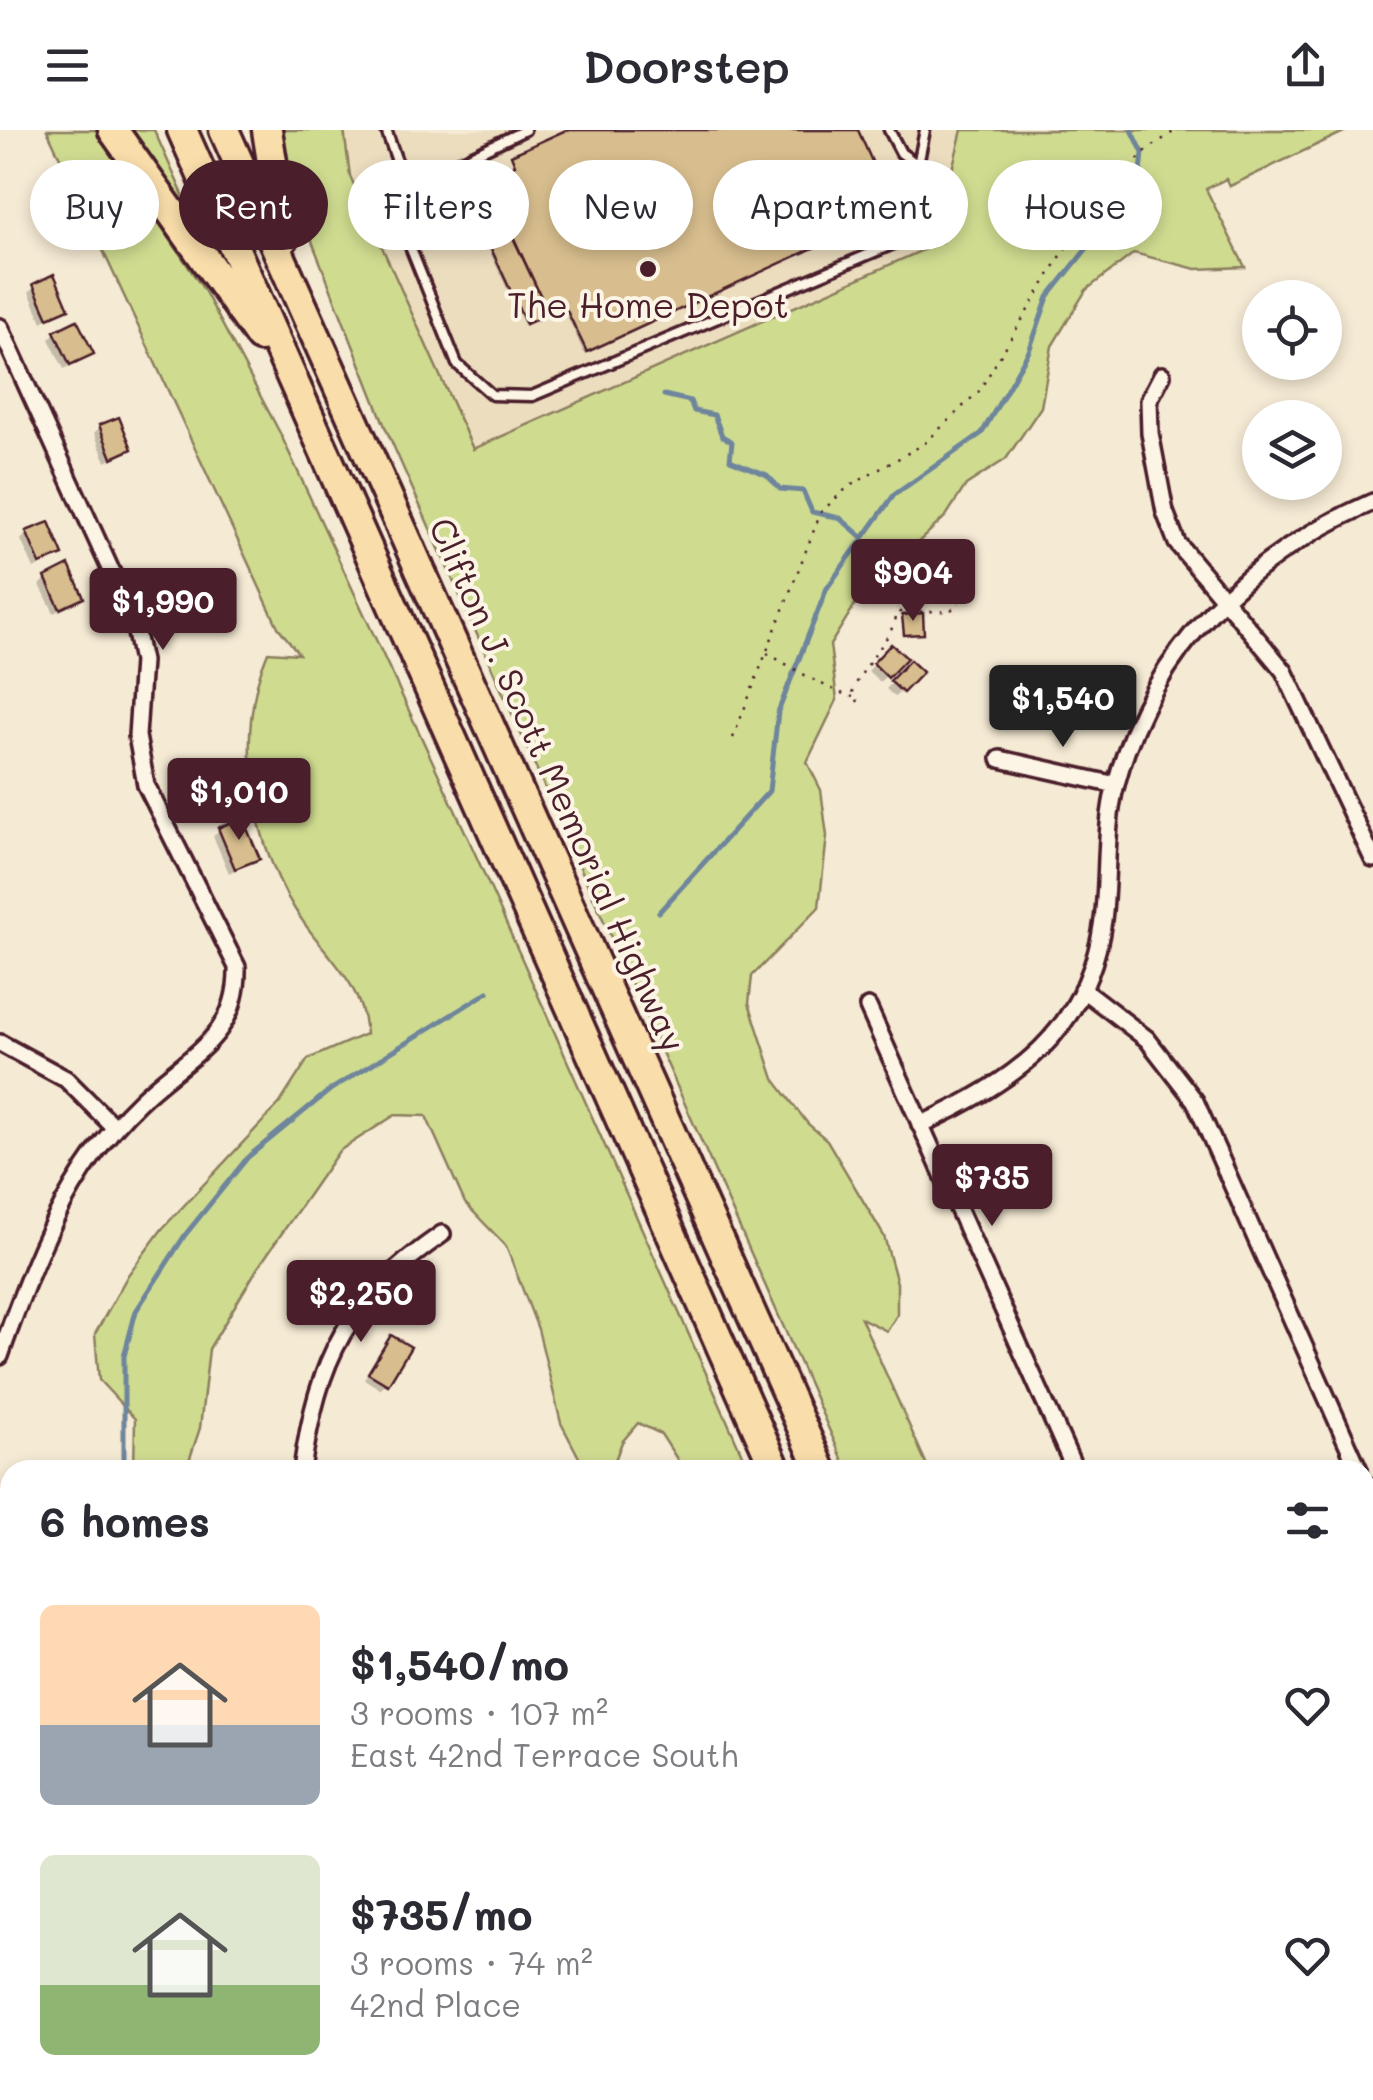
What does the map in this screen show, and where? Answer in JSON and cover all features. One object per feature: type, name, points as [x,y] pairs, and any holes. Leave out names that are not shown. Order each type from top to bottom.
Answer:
[{"type":"highway","points":[[113,130],[290,377]]},
{"type":"highway","points":[[182,130],[772,1460]]},
{"type":"highway","name":"Clifton J. Scott Memorial Highway","points":[[224,130],[817,1460]]},
{"type":"highway","points":[[267,130],[291,279]]},
{"type":"street","points":[[0,327],[133,619],[142,661],[137,736],[146,785],[237,966],[238,996],[226,1025],[114,1127],[84,1167],[55,1217],[5,1328],[0,1356]]},
{"type":"street","points":[[1162,375],[1148,400],[1165,512],[1178,543],[1290,682],[1373,860]]},
{"type":"street","points":[[920,1125],[1006,1082],[1045,1046],[1082,989],[1103,921],[1116,785],[1156,682],[1184,639],[1270,558],[1321,524],[1373,502]]},
{"type":"street","points":[[1000,759],[1116,785]]},
{"type":"street","points":[[1082,989],[1147,1039],[1195,1101],[1355,1460]]},
{"type":"street","points":[[868,1006],[1071,1460]]},
{"type":"street","points":[[0,1043],[66,1080],[114,1127]]},
{"type":"street","points":[[306,1460],[312,1403],[337,1340],[382,1281],[442,1234]]},
{"type":"lane","points":[[386,130],[397,160]]},
{"type":"lane","points":[[462,160],[525,130]]},
{"type":"lane","points":[[889,130],[901,153],[910,160]]},
{"type":"lane","points":[[919,160],[925,130]]},
{"type":"lane","points":[[411,250],[457,364],[492,395],[532,396],[877,250]]},
{"type":"path","points":[[733,738],[821,512],[848,488],[924,444],[979,391],[1068,244],[1096,216],[1143,153],[1176,130]]},
{"type":"path","points":[[853,698],[863,664],[896,627],[897,612],[950,611],[959,603]]},
{"type":"path","points":[[766,652],[814,676],[831,691],[858,702]]},
{"type":"shaded area","points":[[344,130],[970,130],[962,160],[713,160],[713,250],[923,250],[472,449],[383,250],[529,250],[529,160],[348,161]]},
{"type":"green space","points":[[47,130],[97,130],[117,160],[61,160]]},
{"type":"green space","points":[[127,130],[154,130],[179,186],[179,201],[159,174],[159,160],[149,160]]},
{"type":"green space","points":[[278,130],[344,130],[348,250],[383,250],[473,449],[923,250],[968,250],[968,160],[954,160],[962,130],[1348,130],[1230,186],[1226,179],[1206,189],[1245,267],[1196,269],[1134,253],[1086,290],[1052,346],[1041,407],[1006,459],[966,485],[946,516],[859,598],[830,645],[837,700],[807,762],[821,790],[827,836],[819,907],[752,976],[749,1003],[774,1079],[808,1124],[827,1140],[884,1236],[897,1283],[897,1315],[887,1331],[861,1318],[925,1460],[843,1460],[386,429],[315,250],[328,250],[328,160],[287,160]]},
{"type":"green space","points":[[159,223],[204,290],[280,433],[469,840],[745,1460],[678,1460],[661,1434],[638,1423],[622,1442],[615,1460],[580,1460],[561,1423],[538,1329],[506,1246],[465,1203],[426,1116],[395,1115],[339,1151],[257,1269],[209,1349],[200,1428],[189,1460],[134,1460],[135,1419],[99,1380],[95,1334],[128,1275],[162,1229],[280,1103],[308,1059],[366,1034],[352,987],[304,923],[271,862],[253,791],[251,719],[257,684],[268,652],[299,654],[278,627],[103,250],[159,250]]},
{"type":"building","points":[[566,130],[858,130],[871,160],[713,160],[713,250],[809,250],[587,352],[565,307],[549,314],[519,250],[529,250],[529,160],[513,160],[511,155]]},
{"type":"building","points":[[492,250],[519,250],[549,314],[526,324]]},
{"type":"building","points":[[54,274],[69,309],[48,318],[33,284]]},
{"type":"building","points":[[77,320],[94,354],[70,365],[54,331]]},
{"type":"building","points":[[119,417],[132,449],[112,458],[99,425]]},
{"type":"building","points":[[49,522],[63,555],[40,564],[26,531]]},
{"type":"building","points":[[69,565],[84,598],[60,609],[45,577]]},
{"type":"building","points":[[923,613],[924,634],[904,635],[902,615]]},
{"type":"building","points":[[891,644],[907,658],[888,678],[873,663]]},
{"type":"building","points":[[910,660],[923,672],[903,693],[890,681]]},
{"type":"building","points":[[242,817],[260,859],[235,869],[218,828]]},
{"type":"building","points":[[391,1335],[411,1347],[388,1385],[368,1373]]},
{"type":"waterway","points":[[659,912],[769,791],[778,712],[827,588],[894,495],[982,433],[1029,351],[1048,297],[1140,182],[1143,153],[1132,130]]},
{"type":"waterway","points":[[664,395],[690,401],[694,411],[714,415],[722,436],[732,442],[730,460],[767,475],[780,489],[803,491],[812,512],[840,518],[863,538]]},
{"type":"waterway","points":[[124,1460],[124,1356],[136,1311],[185,1235],[248,1157],[330,1090],[488,992]]},
{"type":"place","name":"The Home Depot","points":[[648,269]]}]
